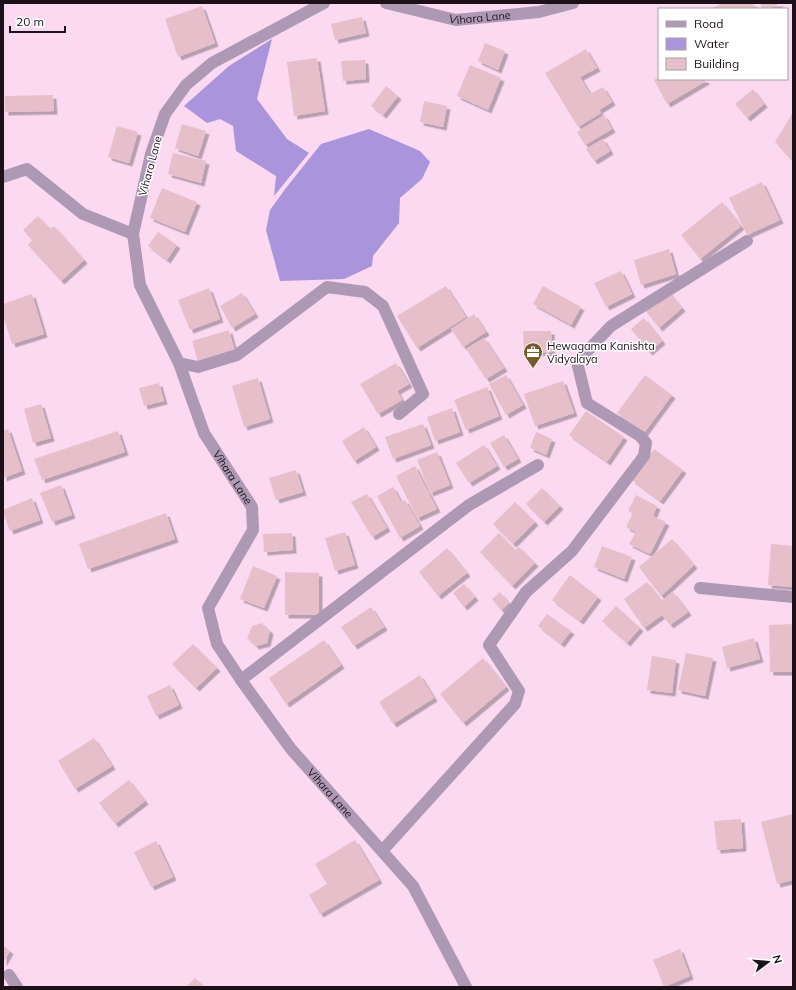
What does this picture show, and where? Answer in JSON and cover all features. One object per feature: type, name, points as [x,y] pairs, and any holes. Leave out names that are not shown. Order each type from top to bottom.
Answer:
[{"type":"street","name":"Vihara Lane","points":[[324,3],[212,63],[186,85],[165,114],[153,147],[133,234],[140,285],[180,363],[204,433],[252,507],[253,530],[208,608],[217,644],[291,749],[413,886],[466,987]]},
{"type":"street","name":"Vihara Lane","points":[[386,3],[456,20],[539,12],[573,3]]},
{"type":"street","points":[[3,177],[27,169],[83,214],[133,234]]},
{"type":"street","points":[[382,851],[515,704],[519,691],[489,645],[526,592],[572,551],[644,456],[646,443],[640,436],[587,403],[577,362],[611,326],[747,241]]},
{"type":"street","points":[[180,363],[198,367],[237,355],[327,286],[365,292],[383,306],[423,394],[399,414]]},
{"type":"street","points":[[241,680],[469,505],[538,465]]},
{"type":"street","points":[[700,588],[793,597]]},
{"type":"street","points":[[9,976],[17,987]]},
{"type":"water","points":[[272,39],[257,99],[287,139],[309,153],[274,196],[276,176],[236,151],[233,126],[220,119],[207,123],[184,106],[229,66]]},
{"type":"water","points":[[369,129],[420,151],[430,162],[422,179],[400,198],[399,223],[373,256],[372,266],[344,279],[280,281],[266,230],[270,210],[321,144]]},
{"type":"building","points":[[723,3],[753,3],[756,8],[712,8]]},
{"type":"building","points":[[760,3],[781,3],[771,8],[762,8]]},
{"type":"building","points":[[202,6],[215,43],[178,57],[165,19]]},
{"type":"building","points":[[362,17],[366,33],[335,40],[331,24]]},
{"type":"building","points":[[485,43],[505,51],[498,70],[478,61]]},
{"type":"building","points":[[586,49],[597,68],[580,77],[590,94],[603,87],[612,102],[599,110],[601,113],[578,127],[545,73]]},
{"type":"building","points":[[317,58],[325,111],[294,116],[287,62]]},
{"type":"building","points":[[365,60],[366,79],[343,81],[341,61]]},
{"type":"building","points":[[470,65],[501,78],[488,110],[457,96]]},
{"type":"building","points":[[658,78],[658,80],[706,81],[667,104],[654,80]]},
{"type":"building","points":[[386,86],[398,96],[383,115],[371,106]]},
{"type":"building","points":[[753,89],[764,104],[747,118],[735,104]]},
{"type":"building","points":[[53,95],[54,111],[5,112],[5,96]]},
{"type":"building","points":[[424,101],[447,106],[443,127],[420,122]]},
{"type":"building","points":[[792,114],[793,116],[793,162],[775,142]]},
{"type":"building","points":[[604,115],[612,129],[585,145],[577,132]]},
{"type":"building","points":[[182,124],[206,131],[198,156],[175,148]]},
{"type":"building","points":[[117,126],[138,132],[129,163],[108,157]]},
{"type":"building","points":[[603,139],[610,151],[594,161],[586,149]]},
{"type":"building","points":[[173,153],[206,161],[201,183],[168,174]]},
{"type":"building","points":[[762,182],[780,220],[747,235],[729,198]]},
{"type":"building","points":[[162,188],[197,202],[185,232],[150,218]]},
{"type":"building","points":[[722,202],[741,226],[700,259],[681,235]]},
{"type":"building","points":[[38,216],[50,229],[54,226],[84,260],[61,281],[28,245],[32,240],[23,230]]},
{"type":"building","points":[[158,232],[177,245],[167,260],[148,246]]},
{"type":"building","points":[[669,249],[676,274],[641,285],[634,260]]},
{"type":"building","points":[[621,271],[632,294],[606,307],[594,283]]},
{"type":"building","points":[[446,286],[466,317],[417,348],[397,316]]},
{"type":"building","points":[[543,286],[581,307],[571,325],[533,304]]},
{"type":"building","points":[[209,288],[220,319],[190,330],[178,300]]},
{"type":"building","points":[[668,291],[682,308],[659,328],[645,310]]},
{"type":"building","points":[[242,293],[255,314],[232,328],[220,306]]},
{"type":"building","points":[[32,294],[44,334],[12,344],[3,316],[3,304]]},
{"type":"building","points":[[474,314],[486,332],[463,347],[451,329]]},
{"type":"building","points":[[644,318],[662,341],[649,352],[631,329]]},
{"type":"building","points":[[229,330],[235,352],[198,362],[192,341]]},
{"type":"building","points":[[523,331],[551,331],[552,352],[524,353]]},
{"type":"building","points":[[484,338],[504,368],[486,379],[466,349]]},
{"type":"building","points":[[396,363],[409,384],[397,391],[402,400],[378,414],[360,384]]},
{"type":"building","points":[[506,375],[523,405],[506,415],[489,384]]},
{"type":"building","points":[[645,375],[672,395],[644,433],[617,413]]},
{"type":"building","points":[[258,378],[270,419],[244,427],[232,386]]},
{"type":"building","points":[[563,381],[574,413],[535,426],[524,394]]},
{"type":"building","points":[[159,383],[164,401],[144,406],[139,388]]},
{"type":"building","points":[[487,387],[499,416],[466,430],[454,400]]},
{"type":"building","points":[[41,404],[51,438],[33,443],[24,409]]},
{"type":"building","points":[[452,408],[460,432],[435,441],[427,417]]},
{"type":"building","points":[[586,411],[624,437],[607,462],[569,435]]},
{"type":"building","points":[[423,424],[431,445],[393,459],[385,437]]},
{"type":"building","points":[[364,427],[376,447],[354,461],[342,441]]},
{"type":"building","points":[[8,429],[22,471],[3,478],[3,431]]},
{"type":"building","points":[[118,431],[125,452],[42,480],[34,459]]},
{"type":"building","points":[[536,432],[552,439],[546,455],[530,448]]},
{"type":"building","points":[[504,435],[518,459],[504,467],[490,443]]},
{"type":"building","points":[[484,445],[497,466],[469,483],[456,463]]},
{"type":"building","points":[[654,449],[683,470],[660,501],[632,480]]},
{"type":"building","points":[[437,452],[450,485],[430,493],[417,460]]},
{"type":"building","points":[[415,466],[437,509],[417,518],[396,476]]},
{"type":"building","points":[[296,470],[303,492],[276,500],[269,478]]},
{"type":"building","points":[[61,485],[72,515],[52,522],[40,493]]},
{"type":"building","points":[[393,487],[401,502],[405,500],[420,526],[400,538],[377,496]]},
{"type":"building","points":[[542,488],[560,506],[544,522],[526,504]]},
{"type":"building","points":[[367,494],[387,528],[372,537],[351,502]]},
{"type":"building","points":[[636,495],[657,506],[653,516],[666,522],[650,554],[629,544],[636,532],[626,527],[633,513],[628,511]]},
{"type":"building","points":[[32,498],[40,520],[10,531],[3,510]]},
{"type":"building","points":[[515,502],[535,522],[513,544],[493,524]]},
{"type":"building","points":[[166,513],[175,539],[88,569],[79,544]]},
{"type":"building","points":[[345,532],[355,565],[335,571],[325,538]]},
{"type":"building","points":[[292,533],[293,550],[264,552],[263,534]]},
{"type":"building","points":[[499,533],[515,550],[519,547],[535,563],[512,586],[480,552]]},
{"type":"building","points":[[672,539],[694,565],[661,596],[639,567]]},
{"type":"building","points":[[771,544],[793,546],[793,587],[768,585]]},
{"type":"building","points":[[602,546],[632,557],[624,579],[594,567]]},
{"type":"building","points":[[447,548],[467,573],[438,596],[419,572]]},
{"type":"building","points":[[253,566],[277,576],[264,608],[240,599]]},
{"type":"building","points":[[285,572],[319,573],[319,615],[285,615]]},
{"type":"building","points":[[570,575],[598,597],[580,621],[552,600]]},
{"type":"building","points":[[647,582],[661,601],[673,592],[688,612],[670,625],[662,615],[644,628],[624,599]]},
{"type":"building","points":[[464,584],[475,597],[464,607],[453,593]]},
{"type":"building","points":[[500,592],[509,603],[501,610],[492,599]]},
{"type":"building","points":[[616,606],[640,628],[627,643],[602,621]]},
{"type":"building","points":[[371,607],[384,627],[354,646],[341,627]]},
{"type":"building","points":[[547,614],[571,631],[561,644],[538,626]]},
{"type":"building","points":[[262,623],[270,631],[267,643],[256,646],[247,638],[252,626]]},
{"type":"building","points":[[793,624],[793,672],[770,672],[769,625]]},
{"type":"building","points":[[754,638],[760,659],[727,668],[722,647]]},
{"type":"building","points":[[324,640],[341,665],[286,704],[269,678]]},
{"type":"building","points":[[193,644],[217,668],[196,688],[172,664]]},
{"type":"building","points":[[686,653],[713,658],[705,696],[678,690]]},
{"type":"building","points":[[652,656],[676,660],[672,693],[647,690]]},
{"type":"building","points":[[483,658],[506,687],[463,723],[440,694]]},
{"type":"building","points":[[420,675],[434,698],[393,724],[379,702]]},
{"type":"building","points":[[170,685],[179,705],[156,716],[147,696]]},
{"type":"building","points":[[94,738],[112,766],[75,789],[58,761]]},
{"type":"building","points":[[129,780],[145,801],[115,824],[99,803]]},
{"type":"building","points":[[793,814],[793,880],[777,884],[761,822]]},
{"type":"building","points":[[741,819],[743,848],[717,850],[714,821]]},
{"type":"building","points":[[355,840],[379,880],[320,914],[309,895],[327,884],[315,864]]},
{"type":"building","points":[[156,841],[173,877],[151,887],[134,852]]},
{"type":"building","points":[[3,945],[10,951],[3,963]]},
{"type":"building","points":[[680,949],[690,976],[664,987],[653,960]]},
{"type":"building","points":[[195,978],[205,987],[186,987]]},
{"type":"place","name":"Hewagama Kanishta Vidyalaya","points":[[533,369]]}]
